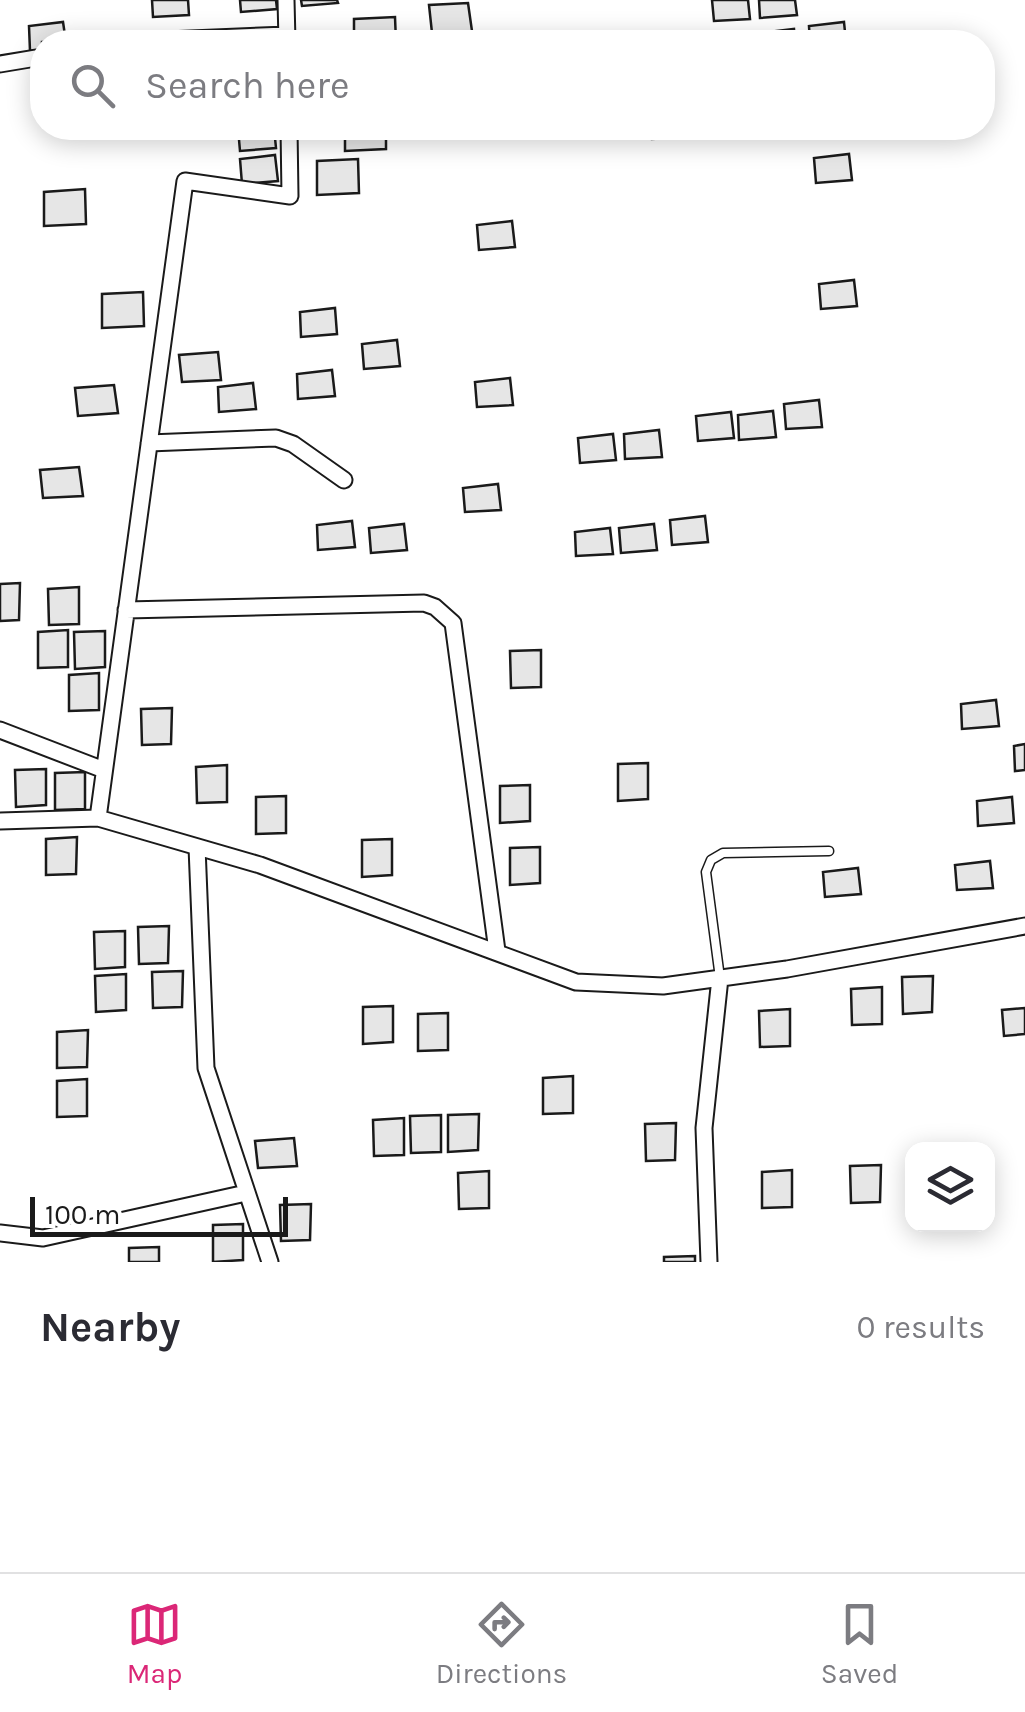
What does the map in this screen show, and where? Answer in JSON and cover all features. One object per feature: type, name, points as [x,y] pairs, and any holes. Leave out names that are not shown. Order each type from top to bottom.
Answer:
[{"type":"street","points":[[286,0],[287,30]]},
{"type":"street","points":[[0,64],[30,59]]},
{"type":"street","points":[[98,818],[185,181],[290,196],[289,140]]},
{"type":"street","points":[[149,443],[276,438],[293,444],[344,480]]},
{"type":"street","points":[[126,610],[424,604],[446,615],[453,623],[497,950]]},
{"type":"street","points":[[0,730],[104,770]]},
{"type":"street","points":[[0,821],[98,818],[260,865],[576,982],[663,986],[1025,926]]},
{"type":"street","points":[[197,847],[206,1068],[270,1262]]},
{"type":"street","points":[[709,1262],[704,1128],[720,978]]},
{"type":"street","points":[[0,1233],[42,1238],[246,1193]]},
{"type":"lane","points":[[720,978],[706,872],[711,860],[723,853],[829,851]]},
{"type":"building","points":[[152,0],[188,0],[189,15],[153,17]]},
{"type":"building","points":[[240,0],[276,0],[277,9],[241,12]]},
{"type":"building","points":[[301,0],[337,0],[338,3],[302,6]]},
{"type":"building","points":[[712,0],[748,0],[750,19],[714,21]]},
{"type":"building","points":[[759,0],[795,0],[797,15],[760,18]]},
{"type":"building","points":[[468,3],[472,30],[432,30],[429,5]]},
{"type":"building","points":[[395,17],[396,30],[354,30],[354,19]]},
{"type":"building","points":[[63,22],[64,30],[30,30],[30,51],[29,26]]},
{"type":"building","points":[[844,22],[845,30],[809,30],[809,26]]},
{"type":"building","points":[[239,140],[275,140],[276,148],[240,151]]},
{"type":"building","points":[[345,140],[386,140],[386,149],[345,151]]},
{"type":"building","points":[[849,154],[852,180],[816,183],[814,158]]},
{"type":"building","points":[[275,155],[278,181],[242,184],[240,159]]},
{"type":"building","points":[[358,159],[359,193],[317,195],[317,161]]},
{"type":"building","points":[[85,189],[86,224],[44,226],[44,192]]},
{"type":"building","points":[[512,221],[515,247],[479,250],[477,225]]},
{"type":"building","points":[[854,280],[857,306],[821,309],[819,284]]},
{"type":"building","points":[[143,292],[144,326],[102,328],[102,294]]},
{"type":"building","points":[[335,308],[337,334],[301,337],[300,312]]},
{"type":"building","points":[[397,340],[400,366],[364,369],[362,344]]},
{"type":"building","points":[[218,352],[221,380],[182,382],[179,355]]},
{"type":"building","points":[[332,370],[335,396],[298,399],[297,374]]},
{"type":"building","points":[[510,378],[513,405],[477,407],[475,382]]},
{"type":"building","points":[[253,383],[256,409],[219,412],[218,387]]},
{"type":"building","points":[[114,385],[118,413],[78,416],[75,388]]},
{"type":"building","points":[[819,400],[822,427],[786,429],[784,404]]},
{"type":"building","points":[[773,411],[776,437],[739,440],[738,415]]},
{"type":"building","points":[[731,412],[734,438],[698,441],[696,416]]},
{"type":"building","points":[[659,430],[662,457],[625,459],[624,434]]},
{"type":"building","points":[[613,434],[616,460],[580,463],[578,438]]},
{"type":"building","points":[[79,467],[83,496],[43,498],[40,470]]},
{"type":"building","points":[[498,484],[501,510],[465,512],[463,488]]},
{"type":"building","points":[[705,516],[708,542],[672,545],[670,520]]},
{"type":"building","points":[[352,521],[355,547],[318,550],[317,525]]},
{"type":"building","points":[[404,524],[407,550],[371,553],[369,528]]},
{"type":"building","points":[[654,524],[657,550],[621,553],[619,528]]},
{"type":"building","points":[[610,528],[613,554],[576,556],[575,532]]},
{"type":"building","points":[[20,583],[19,620],[0,621],[0,584]]},
{"type":"building","points":[[79,587],[79,624],[49,625],[48,589]]},
{"type":"building","points":[[68,630],[68,667],[38,668],[38,632]]},
{"type":"building","points":[[105,631],[105,667],[75,669],[74,632]]},
{"type":"building","points":[[541,650],[541,687],[511,688],[510,651]]},
{"type":"building","points":[[99,673],[99,710],[69,711],[69,675]]},
{"type":"building","points":[[996,700],[999,726],[962,729],[961,704]]},
{"type":"building","points":[[172,708],[171,744],[142,745],[141,709]]},
{"type":"building","points":[[1025,744],[1025,770],[1015,771],[1014,746]]},
{"type":"building","points":[[648,763],[648,799],[618,801],[618,764]]},
{"type":"building","points":[[227,765],[227,802],[197,803],[196,767]]},
{"type":"building","points":[[46,769],[46,805],[16,807],[15,770]]},
{"type":"building","points":[[85,772],[85,809],[55,810],[55,773]]},
{"type":"building","points":[[530,785],[530,821],[500,823],[500,786]]},
{"type":"building","points":[[286,796],[286,833],[256,834],[256,797]]},
{"type":"building","points":[[1012,797],[1014,823],[978,826],[977,801]]},
{"type":"building","points":[[77,837],[76,874],[46,875],[46,839]]},
{"type":"building","points":[[392,839],[392,875],[362,877],[362,840]]},
{"type":"building","points":[[540,847],[540,883],[510,885],[510,848]]},
{"type":"building","points":[[990,861],[993,888],[957,890],[955,865]]},
{"type":"building","points":[[858,868],[861,894],[825,897],[823,872]]},
{"type":"building","points":[[169,926],[168,963],[139,964],[138,927]]},
{"type":"building","points":[[125,931],[125,967],[95,969],[94,932]]},
{"type":"building","points":[[183,971],[182,1007],[153,1008],[152,972]]},
{"type":"building","points":[[126,974],[126,1010],[96,1012],[95,976]]},
{"type":"building","points":[[933,976],[932,1012],[903,1014],[902,977]]},
{"type":"building","points":[[882,987],[882,1024],[852,1025],[851,989]]},
{"type":"building","points":[[393,1006],[393,1042],[363,1044],[363,1007]]},
{"type":"building","points":[[1025,1008],[1025,1034],[1004,1036],[1002,1010]]},
{"type":"building","points":[[790,1009],[790,1046],[760,1047],[759,1011]]},
{"type":"building","points":[[448,1013],[448,1050],[418,1051],[418,1014]]},
{"type":"building","points":[[88,1030],[87,1067],[57,1068],[57,1032]]},
{"type":"building","points":[[573,1076],[573,1113],[543,1114],[543,1078]]},
{"type":"building","points":[[87,1079],[87,1116],[57,1117],[57,1081]]},
{"type":"building","points":[[479,1114],[478,1150],[448,1152],[448,1115]]},
{"type":"building","points":[[441,1115],[441,1152],[411,1153],[410,1116]]},
{"type":"building","points":[[404,1118],[404,1155],[374,1156],[373,1120]]},
{"type":"building","points":[[676,1123],[675,1160],[646,1161],[645,1124]]},
{"type":"building","points":[[294,1138],[297,1166],[258,1168],[255,1141]]},
{"type":"building","points":[[881,1165],[880,1202],[851,1203],[850,1166]]},
{"type":"building","points":[[792,1170],[792,1207],[762,1208],[762,1172]]},
{"type":"building","points":[[489,1171],[489,1208],[459,1209],[458,1173]]},
{"type":"building","points":[[311,1204],[310,1240],[281,1241],[280,1205]]},
{"type":"building","points":[[243,1224],[243,1260],[213,1262],[213,1225]]},
{"type":"building","points":[[159,1247],[159,1262],[129,1262],[129,1248]]},
{"type":"building","points":[[695,1256],[695,1262],[664,1262],[664,1257]]}]
